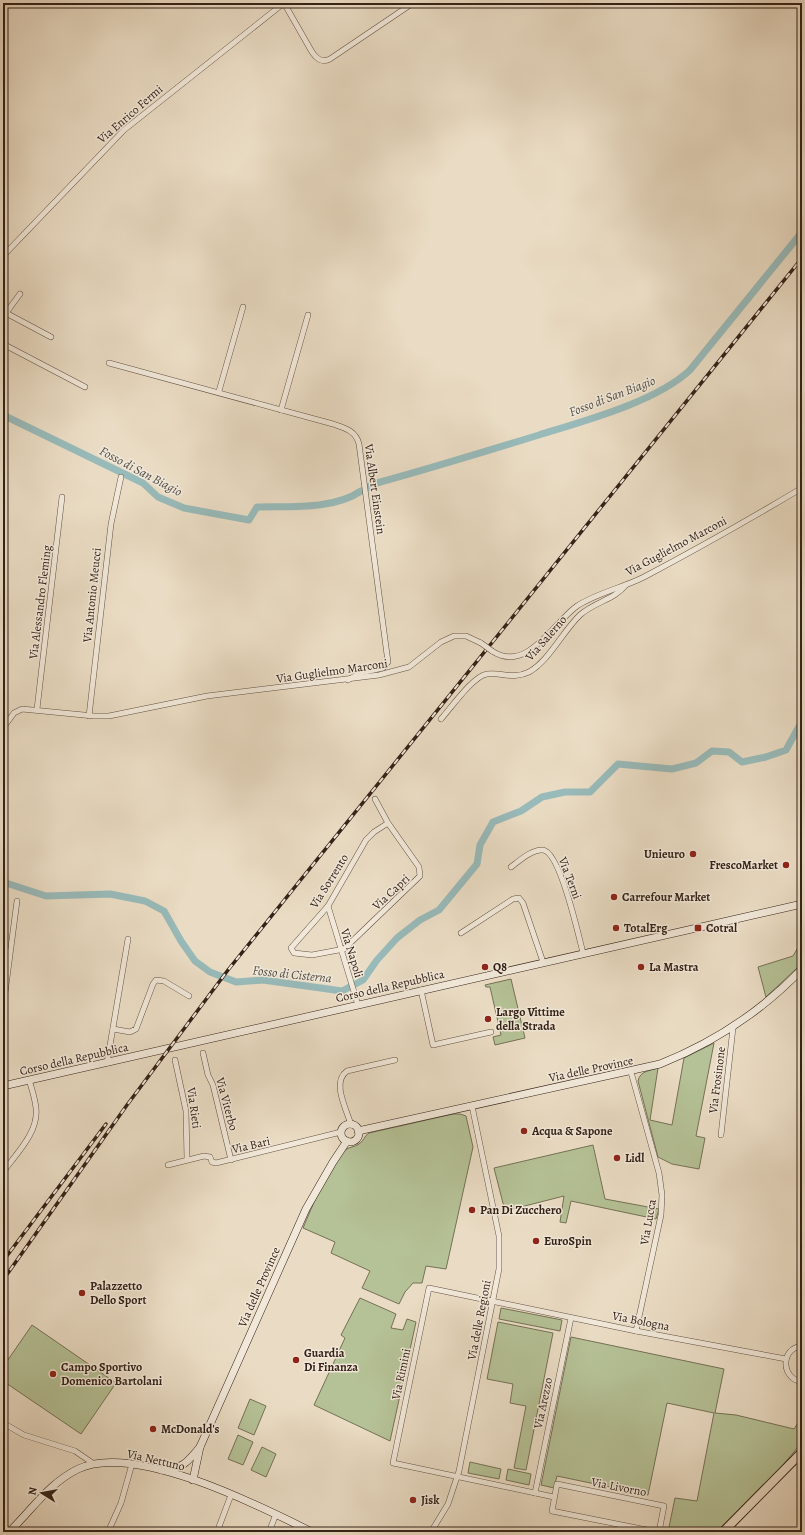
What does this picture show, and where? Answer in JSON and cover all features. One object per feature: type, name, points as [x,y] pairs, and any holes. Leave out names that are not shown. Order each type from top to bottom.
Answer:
[{"type":"main road","points":[[723,1532],[802,1452]]},
{"type":"street","name":"Via Enrico Fermi","points":[[3,256],[122,132],[284,3],[316,58],[324,61],[330,59],[413,3]]},
{"type":"street","points":[[20,294],[5,315],[51,337]]},
{"type":"street","points":[[219,391],[243,307]]},
{"type":"street","points":[[281,410],[308,315]]},
{"type":"street","points":[[3,344],[85,387]]},
{"type":"street","name":"Via Albert Einstein","points":[[109,363],[219,391],[344,428],[355,434],[359,444],[388,662],[385,667],[360,672],[348,680]]},
{"type":"street","name":"Via Antonio Meucci","points":[[89,716],[111,524],[121,477]]},
{"type":"street","name":"Via Guglielmo Marconi","points":[[3,728],[18,710],[25,708],[89,716],[109,716],[207,696],[348,680],[386,674],[406,668],[420,660],[441,642],[454,636],[466,636],[481,643],[492,651],[507,657],[525,653],[534,648],[576,607],[590,599],[643,577],[802,488]]},
{"type":"street","name":"Via Alessandro Fleming","points":[[37,709],[62,497]]},
{"type":"street","name":"Via Salerno","points":[[441,719],[479,677],[488,674],[516,676],[532,670],[580,616],[588,609],[617,594],[627,584]]},
{"type":"street","name":"Via Capri","points":[[341,950],[420,876],[420,868],[388,823],[375,799]]},
{"type":"street","name":"Via Sorrento","points":[[341,950],[312,955],[297,955],[291,950],[328,906],[366,840],[374,832],[388,823]]},
{"type":"street","name":"Via Terni","points":[[510,867],[536,851],[544,850],[548,853],[563,882],[583,953]]},
{"type":"street","points":[[462,933],[513,899],[519,898],[523,903],[543,962]]},
{"type":"street","name":"Corso della Repubblica","points":[[3,1086],[543,962],[696,929],[782,907],[802,900]]},
{"type":"street","points":[[3,1008],[17,901]]},
{"type":"street","name":"Corso della Repubblica","points":[[782,907],[802,904]]},
{"type":"street","name":"Via Napoli","points":[[328,906],[358,1005]]},
{"type":"street","points":[[107,1062],[128,939]]},
{"type":"street","name":"Via delle Province","points":[[358,1130],[652,1067],[679,1056],[733,1028],[768,1003],[802,969]]},
{"type":"street","points":[[113,1029],[130,1032],[136,1029],[153,984],[156,980],[164,982],[189,996]]},
{"type":"street","points":[[420,990],[433,1045],[491,1032]]},
{"type":"street","name":"Via Frosinone","points":[[721,1135],[733,1028]]},
{"type":"street","name":"Via Viterbo","points":[[203,1053],[208,1075],[214,1086],[231,1160]]},
{"type":"street","name":"Via Rieti","points":[[174,1060],[187,1116],[186,1160]]},
{"type":"street","points":[[351,1125],[346,1126],[341,1132],[342,1137],[347,1141],[355,1140],[358,1136],[358,1130],[351,1125],[339,1086],[342,1076],[347,1071],[395,1060]]},
{"type":"street","name":"Via Lucca","points":[[631,1072],[659,1173],[662,1195],[661,1215],[636,1331]]},
{"type":"street","points":[[3,1172],[28,1138],[33,1128],[36,1107],[29,1080]]},
{"type":"street","name":"Via delle Regioni","points":[[431,1532],[448,1504],[458,1477],[494,1302],[499,1269],[500,1241],[472,1106]]},
{"type":"street","name":"Via Bari","points":[[168,1165],[206,1156],[214,1163],[231,1160],[341,1132]]},
{"type":"street","name":"Via delle Province","points":[[190,1479],[200,1447],[306,1209],[332,1162],[347,1141]]},
{"type":"street","name":"Via Rimini","points":[[458,1477],[393,1463],[394,1455],[429,1288],[494,1302]]},
{"type":"street","name":"Via Bologna","points":[[494,1302],[636,1331],[786,1359]]},
{"type":"street","name":"Via Arezzo","points":[[535,1493],[571,1318]]},
{"type":"street","points":[[802,1346],[793,1349],[786,1359],[786,1371],[790,1376],[802,1382]]},
{"type":"street","points":[[3,1423],[24,1435],[74,1451],[94,1464]]},
{"type":"street","name":"Via delle Province","points":[[161,1470],[173,1469],[188,1462],[200,1447]]},
{"type":"street","name":"Via Nettuno","points":[[8,1532],[60,1481],[76,1470],[94,1464],[110,1462],[132,1464],[161,1470],[190,1479],[276,1514],[312,1532]]},
{"type":"street","points":[[188,1462],[190,1479]]},
{"type":"street","points":[[108,1532],[121,1503],[132,1464]]},
{"type":"street","points":[[458,1477],[554,1497]]},
{"type":"street","name":"Via Livorno","points":[[557,1484],[664,1506],[658,1532],[552,1511],[554,1497],[557,1484]]},
{"type":"street","points":[[217,1532],[231,1495]]},
{"type":"street","points":[[269,1532],[276,1514]]},
{"type":"green space","points":[[802,941],[802,961],[796,969],[766,997],[758,967],[793,956]]},
{"type":"green space","points":[[511,979],[525,1038],[495,1045],[493,1037],[501,1035],[490,987],[486,987],[485,985]]},
{"type":"green space","points":[[714,1043],[696,1136],[705,1138],[699,1169],[672,1164],[658,1157],[638,1081],[639,1078],[643,1073],[658,1068],[650,1120],[672,1125],[684,1058]]},
{"type":"green space","points":[[453,1114],[466,1116],[473,1147],[446,1269],[426,1266],[422,1283],[413,1283],[405,1292],[399,1304],[362,1288],[370,1271],[331,1253],[335,1242],[303,1228],[327,1175],[339,1156],[345,1150],[359,1144],[369,1133]]},
{"type":"green space","points":[[593,1145],[605,1199],[659,1209],[656,1219],[571,1201],[566,1223],[560,1222],[564,1196],[505,1211],[494,1168]]},
{"type":"green space","points":[[360,1298],[396,1314],[391,1328],[403,1330],[407,1319],[416,1322],[390,1441],[314,1405],[345,1338],[341,1335]]},
{"type":"green space","points":[[501,1308],[562,1320],[560,1331],[499,1319]]},
{"type":"green space","points":[[498,1322],[553,1333],[526,1470],[514,1468],[526,1406],[510,1403],[513,1384],[487,1379]]},
{"type":"green space","name":"Campo Sportivo Domenico Bartolani","points":[[32,1325],[116,1383],[81,1434],[3,1381],[3,1367]]},
{"type":"green space","points":[[571,1337],[724,1369],[715,1413],[736,1415],[794,1429],[802,1417],[802,1442],[774,1476],[716,1532],[668,1532],[675,1498],[697,1501],[714,1413],[667,1403],[648,1495],[557,1476],[554,1488],[541,1485]]},
{"type":"green space","points":[[250,1399],[266,1406],[254,1435],[238,1428]]},
{"type":"green space","points":[[238,1435],[253,1442],[243,1465],[228,1459]]},
{"type":"green space","points":[[262,1447],[276,1454],[266,1477],[251,1470]]},
{"type":"green space","points":[[470,1462],[501,1469],[499,1479],[468,1473]]},
{"type":"green space","points":[[508,1469],[531,1474],[529,1485],[506,1480]]},
{"type":"waterway","name":"Fosso di San Biagio","points":[[367,488],[373,484],[598,417],[658,392],[690,370],[802,232]]},
{"type":"waterway","name":"Fosso di San Biagio","points":[[3,415],[143,483],[158,497],[184,508],[249,520],[257,507],[311,506],[338,501],[361,491]]},
{"type":"waterway","name":"Fosso di Cisterna","points":[[3,882],[46,896],[110,894],[145,901],[164,911],[181,941],[195,961],[210,972],[236,982],[263,980],[342,991],[363,980],[377,960],[397,938],[420,920],[439,910],[477,864],[480,845],[493,822],[521,811],[542,797],[565,792],[590,792],[618,764],[672,769],[696,763],[712,751],[729,752],[742,762],[766,757],[786,750],[802,721]]},
{"type":"railway","points":[[3,1280],[127,1105],[228,970],[802,258]]},
{"type":"railway","points":[[3,1261],[106,1124]]},
{"type":"place","name":"Unieuro","points":[[693,854]]},
{"type":"place","name":"FrescoMarket","points":[[786,865]]},
{"type":"place","name":"Carrefour Market","points":[[614,897]]},
{"type":"place","name":"TotalErg","points":[[616,928]]},
{"type":"place","name":"Cotral","points":[[698,928]]},
{"type":"place","name":"Q8","points":[[485,967]]},
{"type":"place","name":"La Mastra","points":[[641,967]]},
{"type":"place","name":"Largo Vittime della Strada","points":[[488,1019]]},
{"type":"place","name":"Acqua & Sapone","points":[[524,1131]]},
{"type":"place","name":"Lidl","points":[[617,1158]]},
{"type":"place","name":"Pan Di Zucchero","points":[[472,1210]]},
{"type":"place","name":"EuroSpin","points":[[536,1241]]},
{"type":"place","name":"Palazzetto Dello Sport","points":[[82,1293]]},
{"type":"place","name":"Guardia Di Finanza","points":[[296,1360]]},
{"type":"place","name":"Campo Sportivo Domenico Bartolani","points":[[53,1374]]},
{"type":"place","name":"McDonald's","points":[[153,1429]]},
{"type":"place","name":"Jisk","points":[[413,1500]]}]
